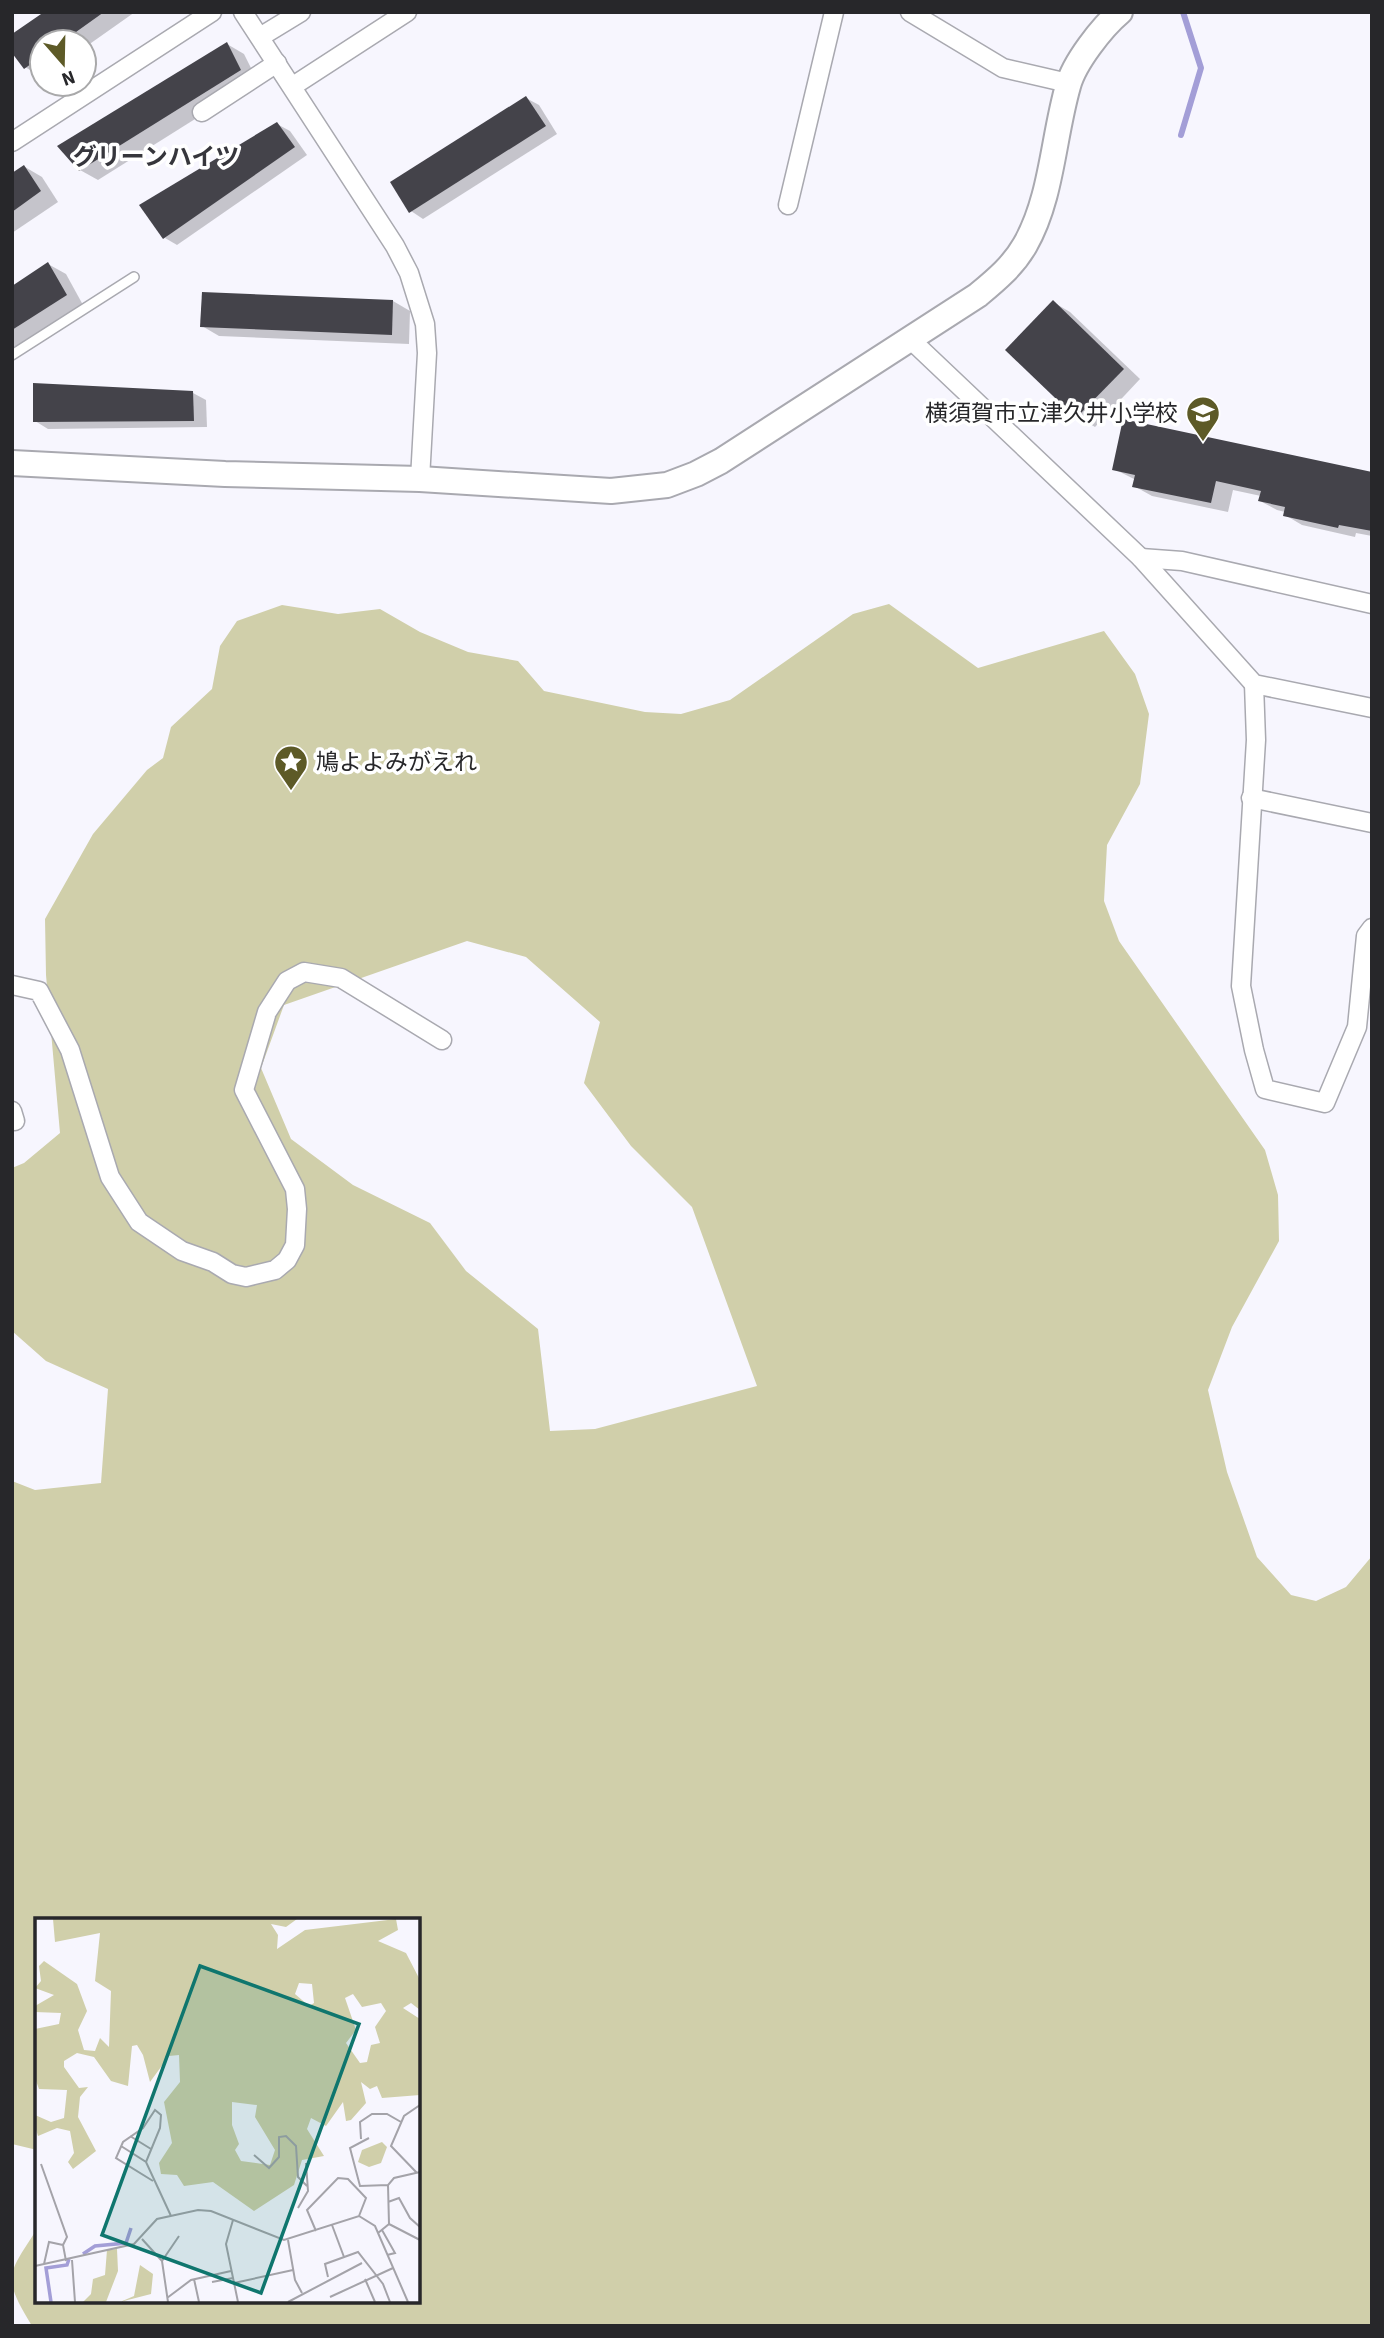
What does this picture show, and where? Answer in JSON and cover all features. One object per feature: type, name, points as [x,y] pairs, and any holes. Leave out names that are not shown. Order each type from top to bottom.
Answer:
[{"type":"street","points":[[12,142],[212,12]]},
{"type":"street","points":[[243,12],[395,246],[420,302],[427,353],[420,479]]},
{"type":"street","points":[[260,37],[301,12]]},
{"type":"street","points":[[293,86],[360,40],[407,12]]},
{"type":"street","points":[[788,205],[834,12]]},
{"type":"street","points":[[910,12],[1003,68],[1068,83]]},
{"type":"street","points":[[12,463],[225,474],[420,479],[611,491],[667,485],[696,474],[721,461],[978,295],[1007,271],[1026,244],[1040,211],[1068,83],[1098,35],[1120,12]]},
{"type":"street","points":[[202,112],[277,63]]},
{"type":"street","points":[[909,339],[1141,558],[1254,684],[1372,709]]},
{"type":"street","points":[[1141,558],[1182,561],[1372,604]]},
{"type":"street","points":[[1254,684],[1256,740],[1241,985],[1265,1089],[1325,1103],[1357,1027],[1366,936],[1372,928]]},
{"type":"street","points":[[1251,799],[1372,822]]},
{"type":"street","points":[[12,985],[39,991],[70,1050],[110,1177],[139,1222],[182,1251],[213,1262],[232,1274],[246,1277],[275,1270],[288,1260],[295,1245],[298,1209],[295,1189],[244,1090],[267,1012],[287,981],[304,972],[341,978],[442,1040]]},
{"type":"lane","points":[[12,355],[134,277]]},
{"type":"green space","points":[[889,604],[978,668],[1104,631],[1135,674],[1149,714],[1140,784],[1107,845],[1104,901],[1119,941],[1265,1150],[1278,1195],[1279,1241],[1232,1327],[1208,1390],[1227,1472],[1257,1557],[1291,1595],[1316,1601],[1346,1587],[1372,1556],[1372,2326],[32,2326],[12,2286],[12,2276],[19,2257],[35,2232],[35,2303],[420,2303],[420,1918],[35,1918],[35,2150],[12,2144],[12,1481],[35,1490],[101,1483],[108,1389],[46,1361],[12,1331],[12,1168],[24,1163],[60,1133],[46,975],[45,919],[93,834],[147,770],[163,758],[171,727],[212,689],[220,646],[237,621],[282,605],[338,614],[380,609],[420,632],[468,652],[518,661],[544,691],[645,712],[681,714],[730,700],[853,614]],"holes":[[[467,941],[526,957],[600,1022],[584,1083],[631,1146],[692,1207],[757,1386],[595,1429],[550,1431],[538,1329],[466,1271],[430,1223],[353,1185],[291,1139],[261,1068],[284,1005]]]},
{"type":"building","points":[[44,12],[104,12],[82,28],[28,28],[28,66],[24,69],[12,53],[12,34]]},
{"type":"building","points":[[227,42],[241,70],[79,171],[57,146]]},
{"type":"building","points":[[526,96],[546,126],[409,213],[390,182]]},
{"type":"building","points":[[277,122],[295,147],[163,239],[139,205]]},
{"type":"building","points":[[24,165],[41,191],[12,212],[12,173]]},
{"type":"building","points":[[48,262],[67,295],[12,330],[12,286]]},
{"type":"building","points":[[202,292],[393,300],[392,335],[200,327]]},
{"type":"building","points":[[1053,300],[1124,369],[1076,418],[1005,350]]},
{"type":"building","points":[[33,383],[193,391],[194,421],[33,422]]},
{"type":"building","points":[[1123,419],[1372,472],[1372,531],[1339,525],[1338,528],[1283,516],[1285,507],[1258,501],[1261,491],[1216,481],[1211,503],[1132,487],[1135,475],[1112,470]]},
{"type":"waterway","points":[[1181,135],[1201,68],[1183,12]]},
{"type":"place","name":"横須賀市立津久井小学校","points":[[1203,443]]},
{"type":"place","name":"鳩よよみがえれ","points":[[291,792]]},
{"type":"district","name":"グリーンハイツ","points":[[156,157]]}]
